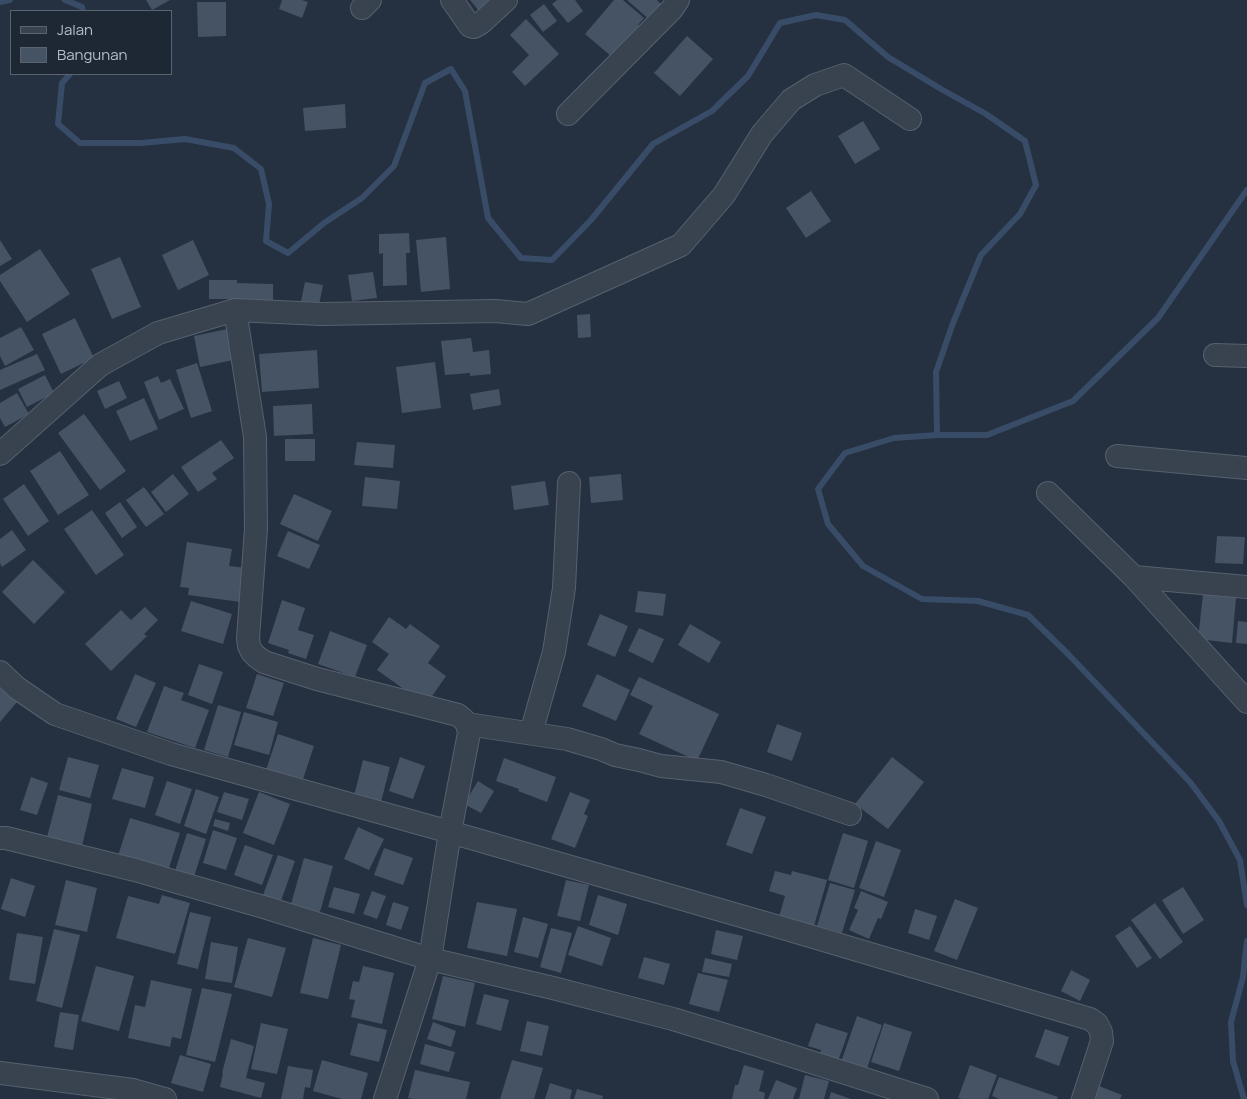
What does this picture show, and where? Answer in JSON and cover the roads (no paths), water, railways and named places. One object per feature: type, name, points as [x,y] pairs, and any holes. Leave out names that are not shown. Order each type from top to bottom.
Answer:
[{"type":"street","points":[[452,0],[470,26],[474,27],[481,24],[506,0]]},
{"type":"street","points":[[568,114],[672,9],[678,0]]},
{"type":"street","points":[[2,447],[100,365],[158,333],[235,310],[321,314],[495,311],[528,314],[681,245],[724,195],[762,134],[791,100],[815,84],[844,75],[910,118]]},
{"type":"street","points":[[235,310],[255,437],[256,529],[248,638],[252,652],[264,662],[317,679],[458,715],[467,724],[469,733],[450,832],[430,959],[385,1099]]},
{"type":"street","points":[[1215,355],[1247,356]]},
{"type":"street","points":[[1116,456],[1247,468]]},
{"type":"street","points":[[531,733],[554,652],[564,588],[569,483]]},
{"type":"street","points":[[1048,493],[1134,577],[1247,702]]},
{"type":"street","points":[[1134,577],[1247,586]]},
{"type":"street","points":[[0,672],[17,688],[55,714],[171,754],[450,832],[1090,1019],[1097,1024],[1101,1032],[1102,1041],[1083,1099]]},
{"type":"street","points":[[467,724],[567,739],[615,755],[661,766],[721,772],[766,785],[850,814]]},
{"type":"street","points":[[0,838],[144,873],[267,908],[430,959],[673,1019],[927,1099]]},
{"type":"street","points":[[0,1073],[133,1090],[165,1099]]},
{"type":"waterway","points":[[0,2],[10,0]]},
{"type":"waterway","points":[[65,0],[82,7],[83,10]]},
{"type":"waterway","points":[[69,75],[62,83],[58,124],[80,143],[141,143],[185,139],[234,148],[261,169],[269,204],[266,241],[288,253],[324,223],[362,198],[394,166],[425,83],[451,69],[465,91],[488,218],[521,258],[552,260],[591,220],[653,144],[712,111],[748,76],[780,23],[816,15],[845,20],[888,57],[986,114],[1025,141],[1036,185],[1020,214],[981,255],[953,323],[936,372],[937,435]]},
{"type":"waterway","points":[[1247,190],[1158,318],[1073,401],[987,435],[937,435],[894,438],[845,453],[818,489],[828,524],[863,566],[922,599],[978,601],[1028,615],[1068,654],[1190,782],[1219,821],[1240,860],[1247,905]]},
{"type":"waterway","points":[[1244,1099],[1233,1061],[1231,1022],[1243,977],[1247,941]]}]
